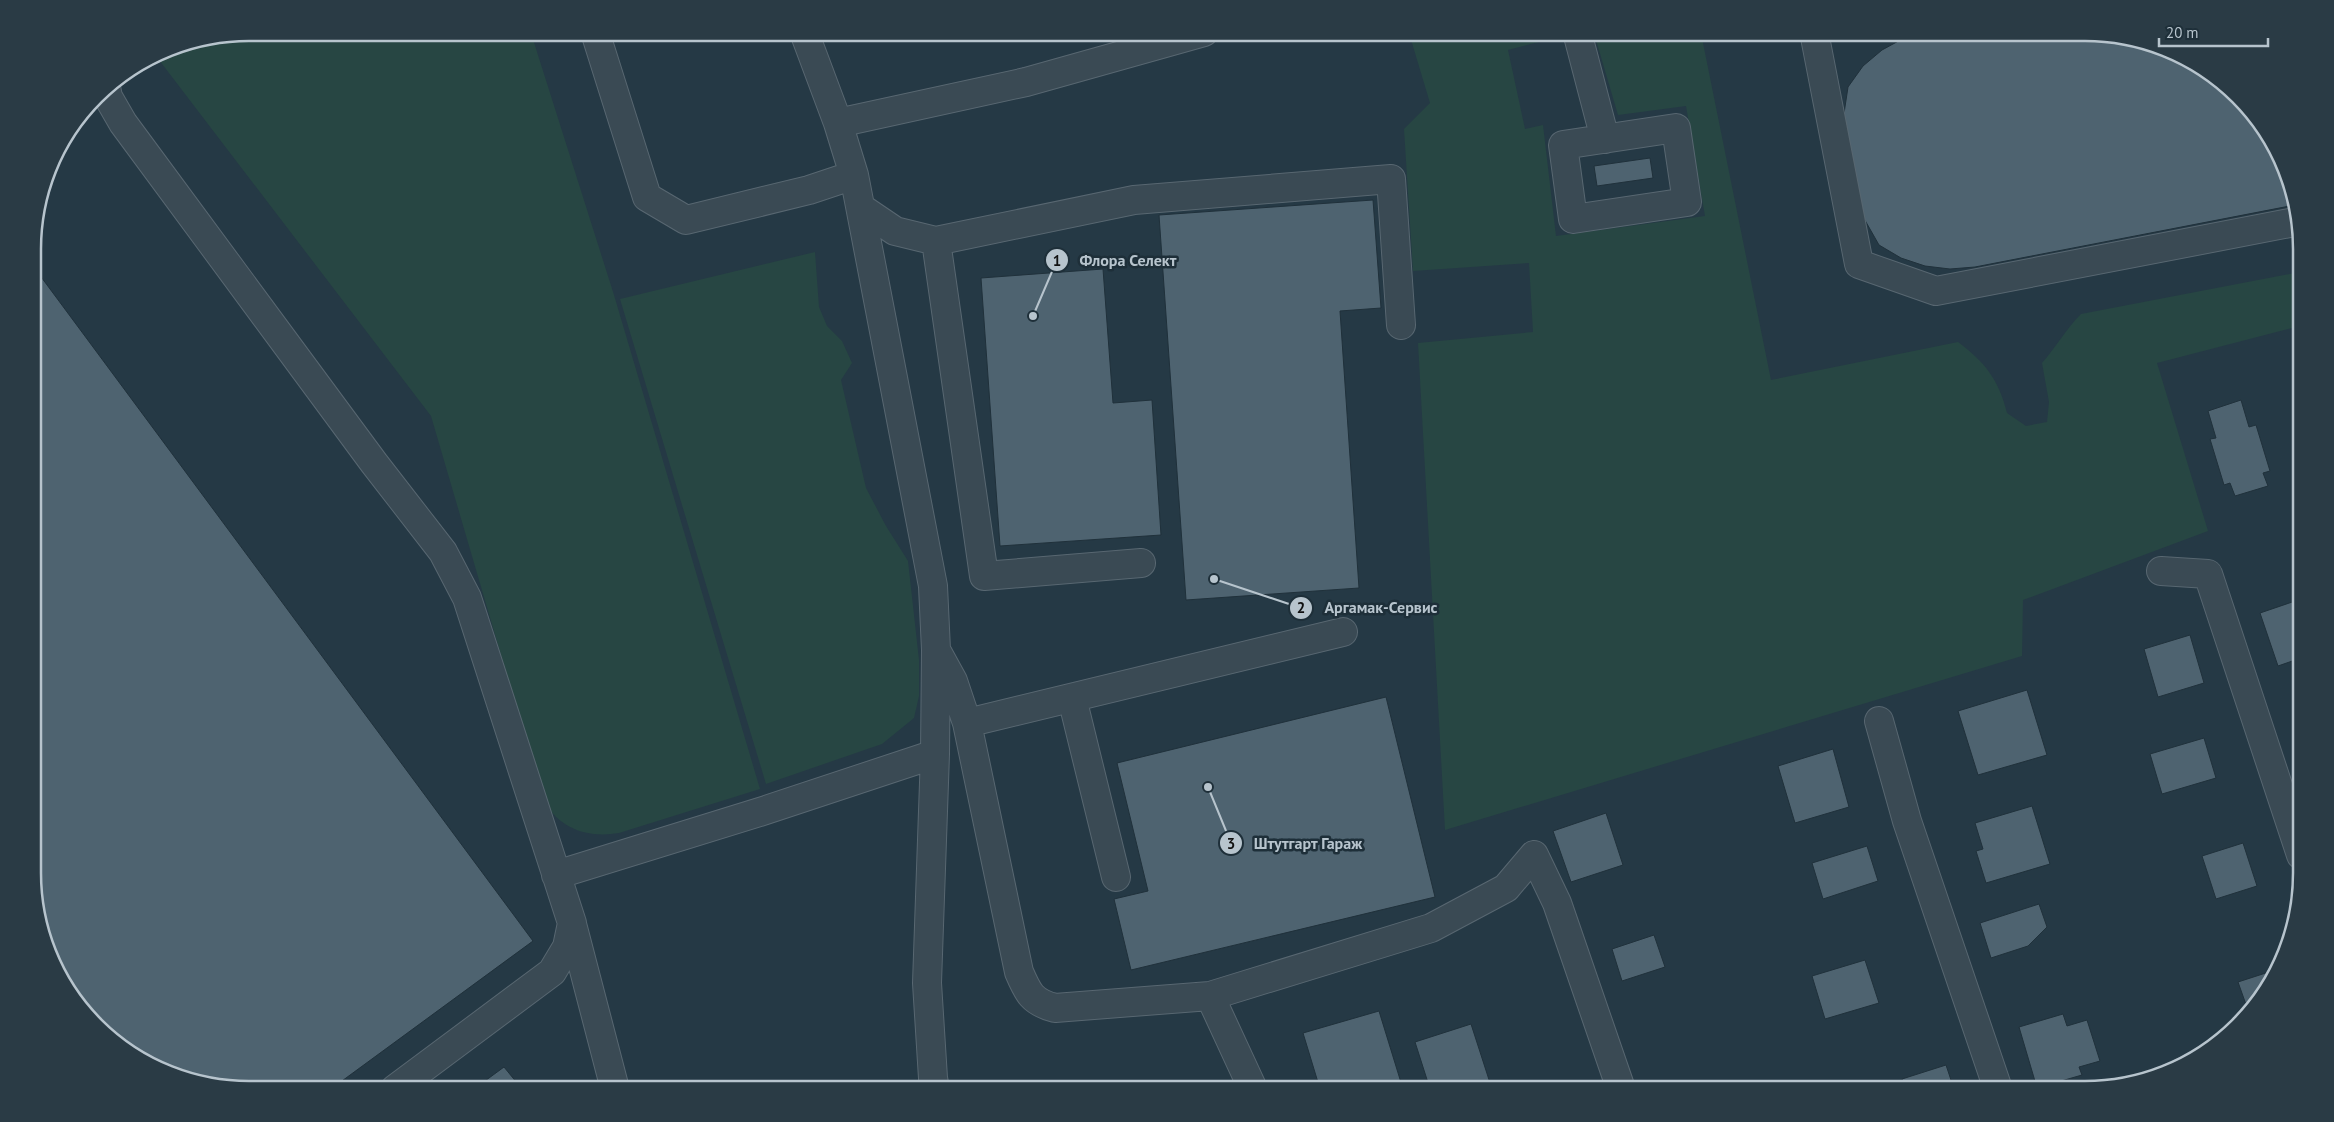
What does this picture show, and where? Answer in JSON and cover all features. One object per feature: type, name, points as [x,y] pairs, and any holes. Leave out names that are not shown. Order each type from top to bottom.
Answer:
[{"type":"street","points":[[598,41],[647,197],[686,220],[809,190],[854,175]]},
{"type":"street","points":[[807,41],[838,123],[854,175],[933,586],[936,650],[935,754],[927,983],[934,1081]]},
{"type":"street","points":[[838,123],[1026,82],[1172,41]]},
{"type":"street","points":[[1580,41],[1605,139]]},
{"type":"street","points":[[1816,41],[1859,264],[1936,292],[2291,223]]},
{"type":"street","points":[[108,97],[123,123],[374,463],[443,552],[467,598],[572,923],[613,1081]]},
{"type":"street","points":[[1676,128],[1687,202],[1573,218],[1563,145],[1605,139],[1676,128]]},
{"type":"street","points":[[860,208],[895,232],[936,241],[1134,200],[1391,179],[1401,325]]},
{"type":"street","points":[[936,241],[984,576],[1141,563]]},
{"type":"street","points":[[2161,571],[2208,574],[2293,828]]},
{"type":"street","points":[[967,723],[1343,632]]},
{"type":"street","points":[[936,650],[952,681],[967,723],[1019,972],[1029,994],[1043,1004],[1055,1008],[1210,996],[1431,928],[1506,888],[1534,855],[1556,903],[1618,1081]]},
{"type":"street","points":[[1072,698],[1116,877]]},
{"type":"street","points":[[1879,721],[1907,821],[1995,1081]]},
{"type":"street","points":[[556,875],[766,810],[935,754]]},
{"type":"street","points":[[407,1081],[552,972],[567,947],[572,923]]},
{"type":"street","points":[[1210,996],[1248,1081]]},
{"type":"green space","points":[[249,41],[534,41],[614,295],[760,789],[619,833],[586,833],[567,825],[551,812],[544,802],[431,416],[160,62],[195,48]]},
{"type":"green space","points":[[1411,41],[1543,41],[1508,50],[1525,129],[1543,125],[1556,236],[1705,216],[1686,106],[1618,115],[1596,41],[1703,41],[1771,380],[1958,342],[1976,357],[1990,373],[2000,391],[2007,413],[2026,426],[2047,422],[2049,402],[2042,363],[2081,314],[2293,273],[2293,328],[2157,363],[2208,531],[2023,600],[2022,656],[1445,830],[1418,343],[1533,332],[1529,263],[1413,271],[1404,129],[1430,103]]},
{"type":"green space","points":[[815,252],[819,307],[827,326],[842,341],[852,363],[841,380],[866,488],[886,526],[908,561],[919,660],[919,696],[914,718],[882,744],[766,784],[620,299]]},
{"type":"building","points":[[1898,41],[2085,41],[2125,45],[2152,52],[2200,76],[2222,93],[2241,112],[2265,145],[2282,182],[2288,206],[1975,267],[1950,269],[1925,266],[1901,258],[1879,245],[1862,215],[1843,120],[1848,87],[1863,66],[1882,50]]},
{"type":"building","points":[[1650,158],[1653,178],[1597,186],[1594,166]]},
{"type":"building","points":[[1373,200],[1381,308],[1340,311],[1359,588],[1186,600],[1159,215]]},
{"type":"building","points":[[1103,269],[1113,403],[1152,400],[1161,535],[1000,546],[981,278]]},
{"type":"building","points":[[41,277],[533,941],[342,1081],[249,1081],[209,1077],[182,1070],[134,1046],[102,1020],[84,999],[69,977],[52,940],[45,913],[41,873]]},
{"type":"building","points":[[2241,400],[2249,427],[2256,425],[2270,471],[2263,473],[2268,486],[2235,496],[2230,483],[2224,485],[2210,439],[2216,438],[2208,411]]},
{"type":"building","points":[[2293,602],[2293,661],[2278,666],[2260,613]]},
{"type":"building","points":[[2190,635],[2204,683],[2158,697],[2144,649]]},
{"type":"building","points":[[2027,690],[2047,755],[1978,775],[1958,711]]},
{"type":"building","points":[[1386,697],[1435,897],[1131,970],[1114,899],[1148,891],[1117,763]]},
{"type":"building","points":[[2204,738],[2216,778],[2162,794],[2150,754]]},
{"type":"building","points":[[1833,749],[1849,807],[1795,823],[1778,766]]},
{"type":"building","points":[[2032,806],[2050,864],[1986,883],[1976,851],[1983,849],[1975,823]]},
{"type":"building","points":[[1606,813],[1623,865],[1571,882],[1553,831]]},
{"type":"building","points":[[2243,843],[2257,886],[2216,899],[2202,856]]},
{"type":"building","points":[[1867,846],[1878,881],[1823,899],[1812,863]]},
{"type":"building","points":[[2039,904],[2047,927],[2028,946],[1991,958],[1980,923]]},
{"type":"building","points":[[1654,935],[1665,967],[1622,981],[1612,949]]},
{"type":"building","points":[[1865,960],[1879,1003],[1825,1019],[1812,976]]},
{"type":"building","points":[[2267,973],[2246,1004],[2238,982]]},
{"type":"building","points":[[1379,1011],[1401,1081],[1318,1081],[1303,1033]]},
{"type":"building","points":[[2063,1014],[2067,1026],[2087,1020],[2100,1061],[2079,1067],[2082,1075],[2061,1081],[2035,1081],[2019,1027]]},
{"type":"building","points":[[1471,1024],[1489,1081],[1427,1081],[1415,1042]]},
{"type":"building","points":[[1946,1065],[1951,1081],[1903,1081],[1902,1079]]},
{"type":"building","points":[[504,1067],[515,1081],[485,1081]]},
{"type":"place","name":"Флора Селект","points":[[1033,316]]},
{"type":"place","name":"Аргамак-Сервис","points":[[1214,579]]},
{"type":"place","name":"Штутгарт Гараж","points":[[1208,787]]}]
